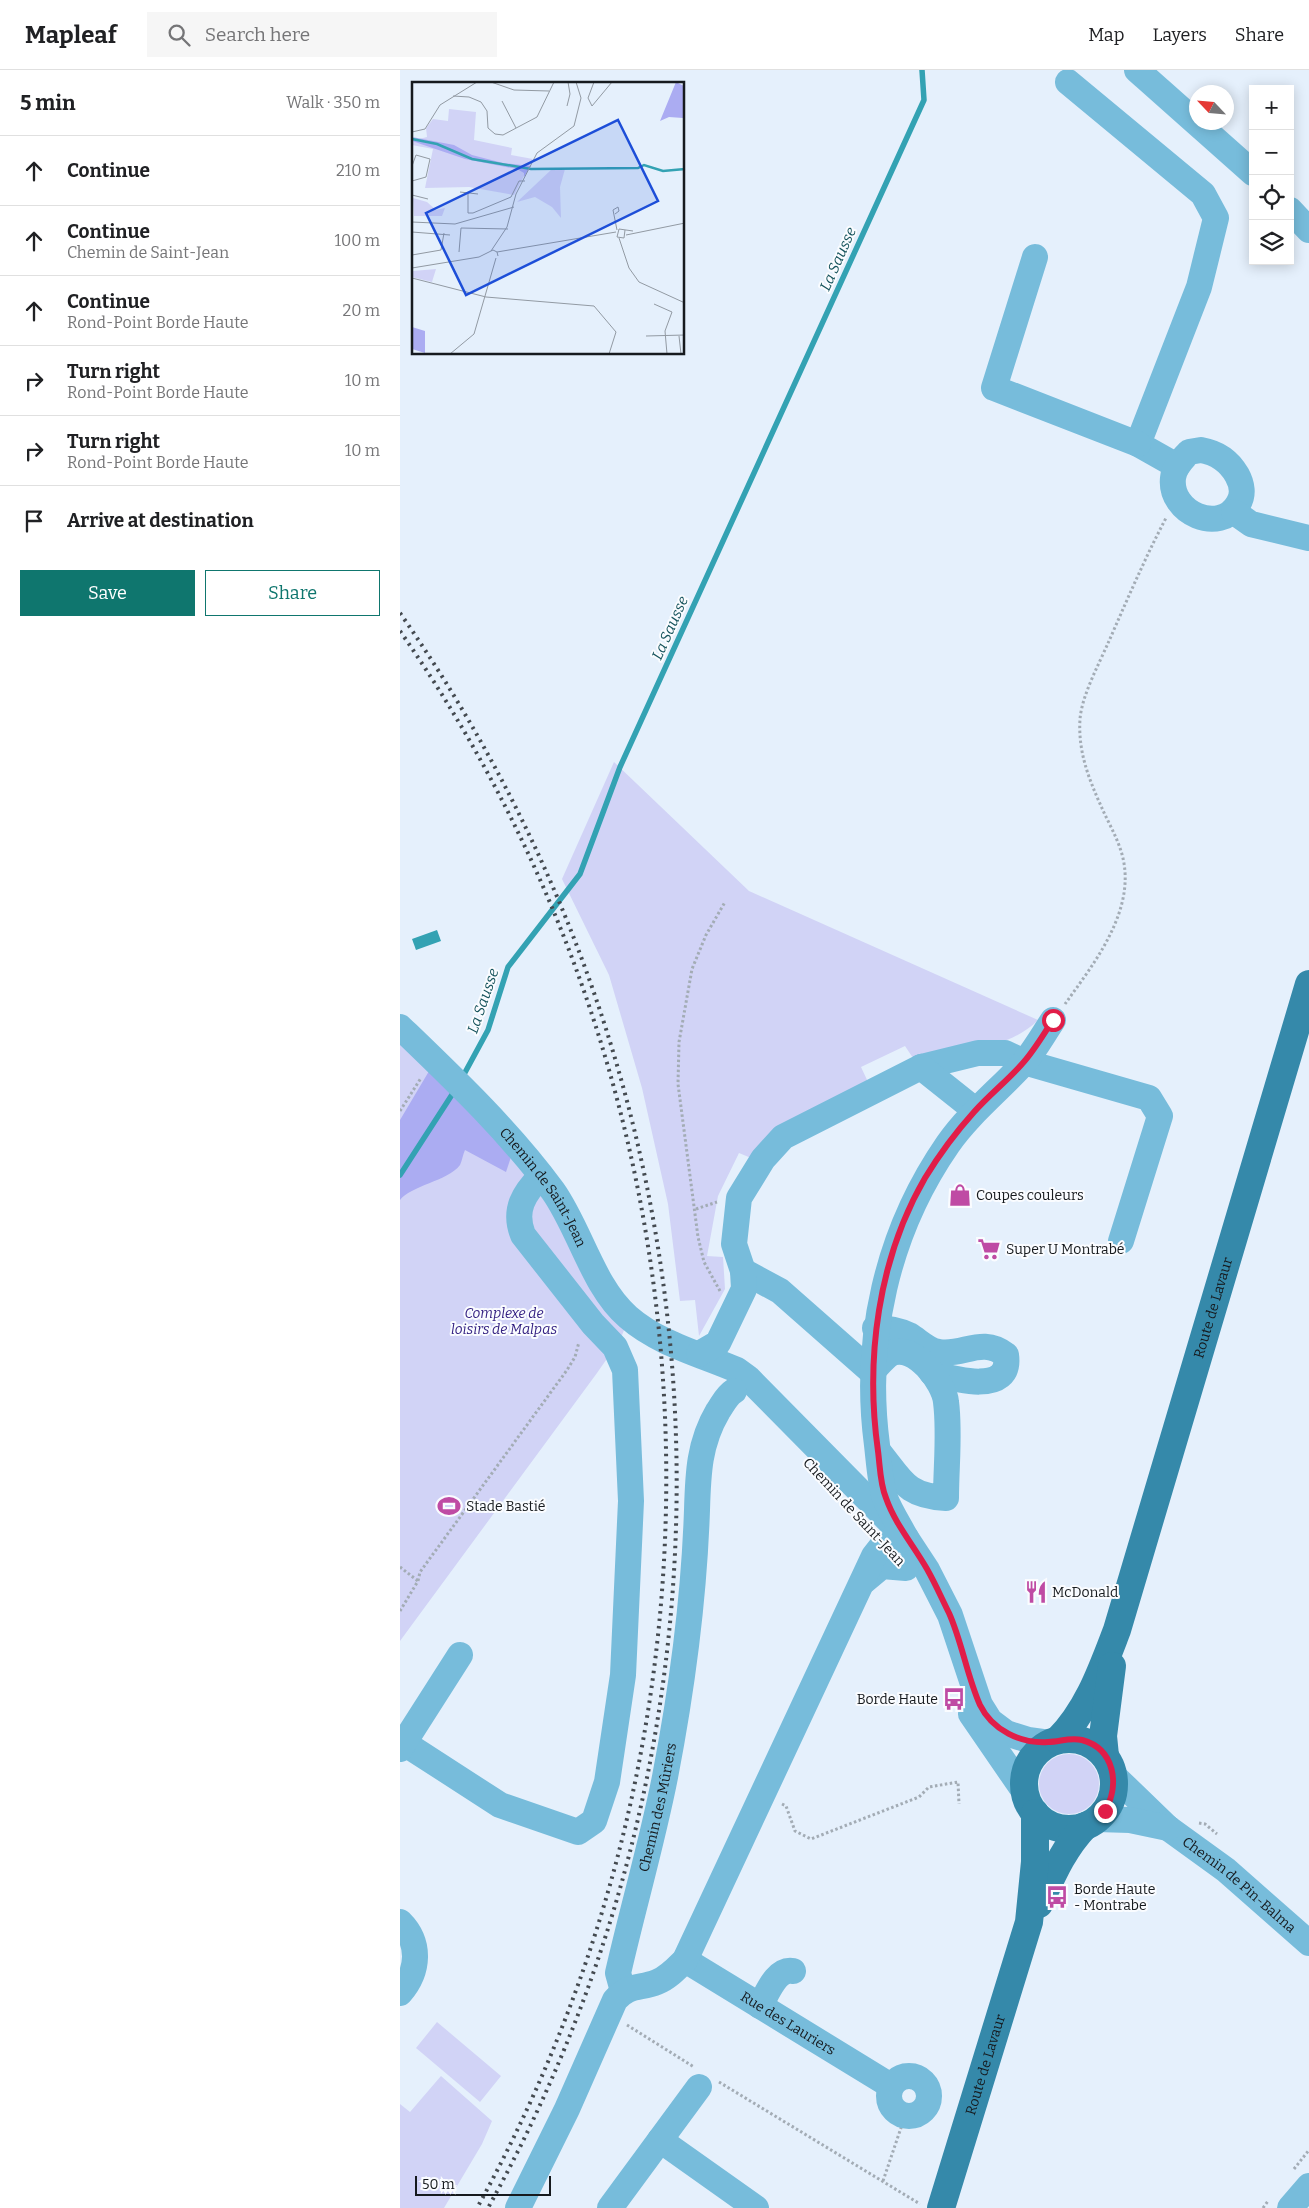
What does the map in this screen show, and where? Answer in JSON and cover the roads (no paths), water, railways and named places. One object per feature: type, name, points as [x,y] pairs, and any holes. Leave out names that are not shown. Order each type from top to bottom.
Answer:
[{"type":"main road","name":"Route de Lavaur","points":[[1054,1741],[1071,1727],[1084,1707],[1098,1678],[1116,1630],[1309,984]]},
{"type":"main road","name":"Route de Lavaur","points":[[1109,1766],[1103,1736],[1116,1630]]},
{"type":"main road","points":[[1054,1741],[1084,1741],[1095,1747],[1109,1766],[1111,1800],[1105,1811],[1091,1823],[1074,1829],[1058,1827],[1043,1821],[1030,1802],[1025,1772],[1034,1754],[1054,1741]]},
{"type":"main road","name":"Route de Lavaur","points":[[1029,1922],[1035,1862],[1030,1802]]},
{"type":"main road","name":"Route de Lavaur","points":[[931,2206],[971,2106],[1029,1922],[1071,1841],[1091,1823]]},
{"type":"street","points":[[1137,70],[1249,169]]},
{"type":"street","points":[[1068,82],[1203,194],[1216,218],[1199,287],[1138,444]]},
{"type":"street","points":[[1294,214],[1309,230]]},
{"type":"street","points":[[1036,257],[994,388],[1138,444],[1177,466]]},
{"type":"street","points":[[1201,450],[1211,452],[1230,463],[1242,483],[1240,500],[1234,512],[1220,519],[1209,520],[1194,515],[1181,504],[1174,488],[1173,478],[1177,466],[1189,452],[1201,450]]},
{"type":"street","points":[[1234,512],[1252,524],[1309,538]]},
{"type":"street","points":[[518,2208],[567,2109],[608,2013],[623,1991],[659,1981],[685,1960],[864,1581],[874,1556],[896,1540],[885,1496],[878,1450],[874,1421],[872,1372],[876,1328],[890,1266],[902,1226],[925,1180],[949,1142],[976,1110],[1024,1062],[1053,1020]]},
{"type":"street","name":"Chemin de Saint-Jean","points":[[400,1027],[434,1073],[466,1092],[541,1176],[568,1216],[604,1286],[617,1306],[637,1324],[713,1364],[748,1378],[830,1472],[927,1570],[950,1615],[980,1705],[990,1721],[1006,1733],[1028,1740],[1054,1741]]},
{"type":"street","points":[[872,1372],[780,1291],[743,1271],[734,1244],[738,1198],[763,1160],[783,1137],[921,1067],[978,1053],[1005,1053],[1024,1062],[1149,1098],[1160,1116],[1121,1241]]},
{"type":"street","points":[[921,1067],[976,1110]]},
{"type":"street","points":[[460,1655],[402,1746],[500,1805],[578,1832],[594,1821],[607,1782],[623,1675],[630,1530],[629,1420],[626,1370],[615,1347],[593,1324],[523,1235],[518,1225],[521,1202],[527,1191],[541,1176]]},
{"type":"street","name":"Chemin des Mûriers","points":[[623,1991],[618,1973],[665,1777],[684,1661],[692,1585],[698,1470],[701,1450],[710,1425],[728,1394],[713,1364],[744,1289],[743,1271]]},
{"type":"street","points":[[876,1328],[891,1328],[940,1353],[978,1346],[997,1348],[1006,1355],[1007,1364],[1004,1372],[998,1377],[987,1381],[965,1382],[932,1373]]},
{"type":"street","points":[[872,1372],[891,1354],[905,1351],[922,1359],[932,1373],[946,1400],[946,1498],[924,1497],[912,1491],[878,1450]]},
{"type":"street","points":[[830,1472],[860,1468],[874,1457],[878,1450]]},
{"type":"street","name":"Chemin de Saint-Jean","points":[[896,1540],[906,1568],[934,1612],[944,1633],[967,1706],[981,1732],[1030,1802]]},
{"type":"street","points":[[864,1581],[882,1566],[906,1568]]},
{"type":"street","name":"Chemin de Pin-Balma","points":[[1109,1766],[1168,1828],[1226,1870],[1309,1943]]},
{"type":"street","name":"Chemin de Pin-Balma","points":[[1091,1823],[1130,1820],[1168,1828]]},
{"type":"street","points":[[400,1922],[410,1933],[425,1969],[400,1993]]},
{"type":"street","name":"Rue des Lauriers","points":[[685,1960],[891,2086]]},
{"type":"street","points":[[760,2006],[774,1981],[782,1973],[793,1971]]},
{"type":"street","points":[[908,2076],[921,2080],[926,2085],[928,2092],[927,2104],[918,2114],[905,2116],[894,2110],[890,2105],[888,2098],[891,2086],[895,2081],[908,2076]]},
{"type":"street","points":[[610,2208],[704,2079]]},
{"type":"street","points":[[660,2140],[756,2208]]},
{"type":"street","points":[[1290,2208],[1309,2186]]},
{"type":"waterway","name":"La Sausse","points":[[462,1078],[488,1030],[508,967],[580,874],[620,767],[924,100],[922,70]]},
{"type":"waterway","name":"La Sausse","points":[[400,1175],[455,1090]]},
{"type":"railway","points":[[400,613],[511,797],[593,991],[648,1192],[674,1398],[672,1605],[640,1811],[579,2013],[488,2208]]},
{"type":"railway","points":[[400,631],[509,813],[589,1005],[641,1205],[665,1408],[660,1613],[627,1817],[566,2016],[477,2208]]},
{"type":"place","name":"Coupes couleurs","points":[[960,1195]]},
{"type":"place","name":"Super U Montrabé","points":[[989,1249]]},
{"type":"place","name":"Stade Bastié","points":[[449,1506]]},
{"type":"place","name":"McDonald","points":[[1036,1592]]},
{"type":"place","name":"Borde Haute","points":[[954,1699]]},
{"type":"place","name":"Borde Haute - Montrabe","points":[[1057,1897]]},
{"type":"park label","name":"Complexe de loisirs de Malpas","points":[[504,1322]]}]
